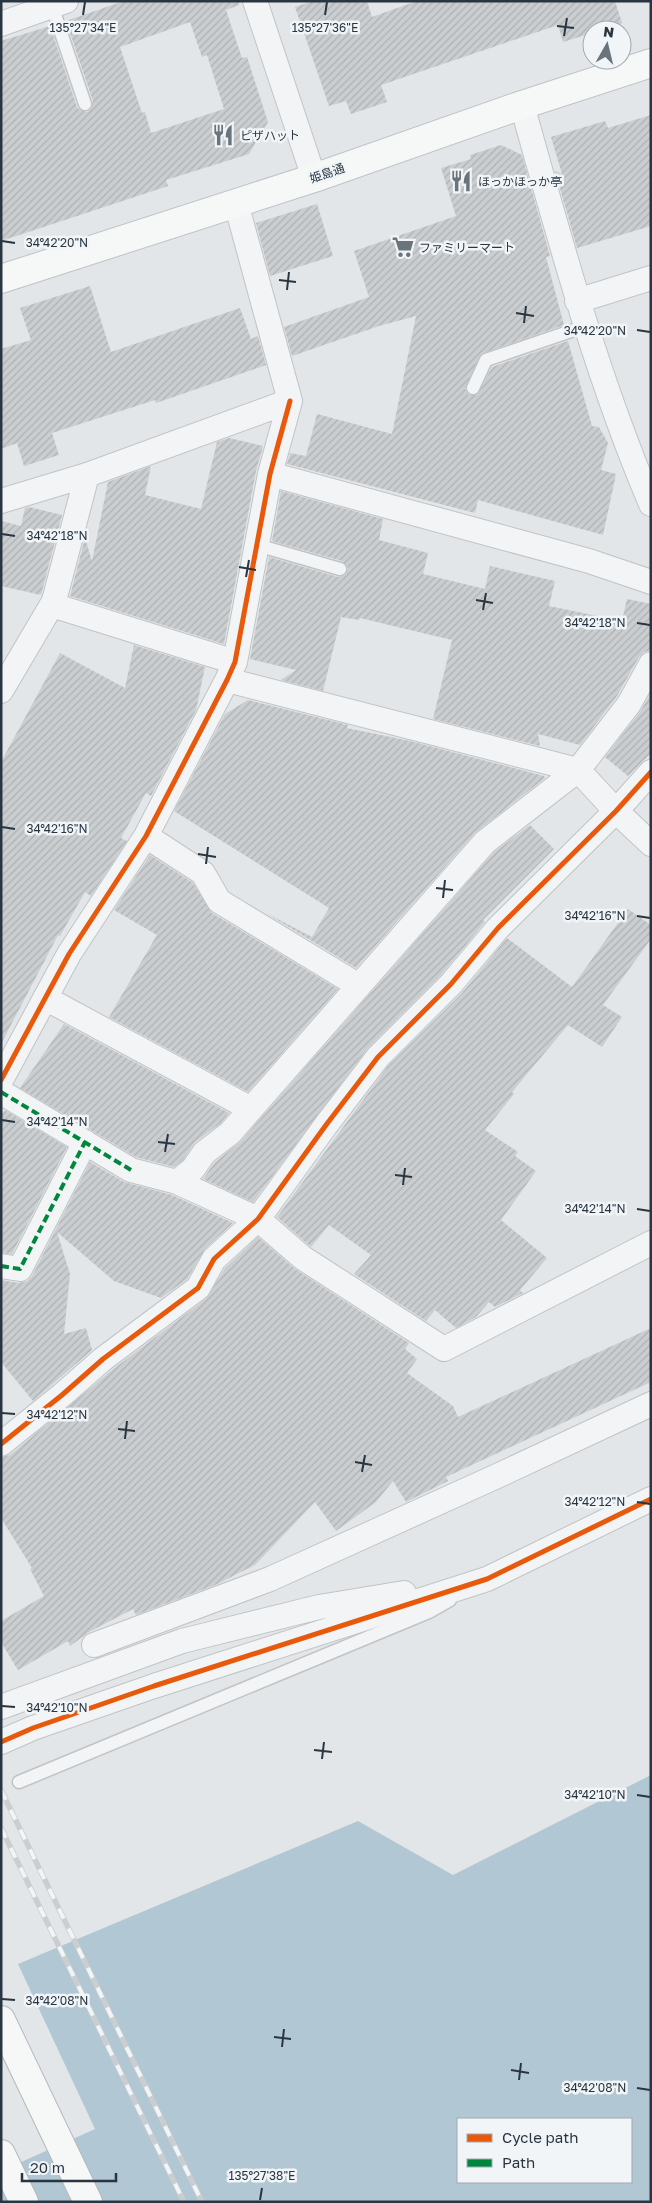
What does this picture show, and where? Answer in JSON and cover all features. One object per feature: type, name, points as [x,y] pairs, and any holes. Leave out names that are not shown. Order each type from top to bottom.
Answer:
[{"type":"main road","name":"姫島通","points":[[1,279],[236,204],[522,105],[651,63]]},
{"type":"main road","points":[[1,2020],[88,2202]]},
{"type":"main road","points":[[1,2154],[24,2202]]},
{"type":"street","points":[[255,1],[314,178]]},
{"type":"street","points":[[1,24],[59,4]]},
{"type":"street","points":[[522,105],[577,301],[626,446],[651,504]]},
{"type":"street","points":[[1,1080],[69,954],[146,836],[231,671],[270,474],[290,401],[236,204]]},
{"type":"street","points":[[577,301],[651,278]]},
{"type":"street","points":[[1,501],[87,475],[290,401]]},
{"type":"street","points":[[270,474],[589,561],[651,582]]},
{"type":"street","points":[[1,691],[52,605],[87,475]]},
{"type":"street","points":[[52,605],[231,671],[578,770],[616,811],[651,844]]},
{"type":"street","points":[[177,1182],[193,1169],[204,1153],[230,1133],[486,842],[578,770],[628,704],[651,664]]},
{"type":"street","points":[[1,1444],[103,1359],[198,1288],[214,1259],[258,1220],[326,1125],[378,1057],[451,984],[504,921],[616,811],[651,772]]},
{"type":"street","points":[[146,836],[203,873],[219,901],[358,986]]},
{"type":"street","points":[[45,998],[251,1109]]},
{"type":"street","points":[[1,1092],[131,1170],[177,1182],[258,1220],[303,1258],[444,1349],[651,1243]]},
{"type":"street","points":[[1,1266],[20,1269],[85,1142]]},
{"type":"street","points":[[94,1645],[270,1579],[651,1404]]},
{"type":"street","points":[[1,1742],[33,1728],[154,1686],[487,1579],[651,1499]]},
{"type":"street","points":[[1,1707],[182,1641],[319,1607],[487,1579]]},
{"type":"lane","points":[[59,4],[85,104]]},
{"type":"lane","points":[[473,388],[486,360],[586,326]]},
{"type":"lane","points":[[257,545],[340,569]]},
{"type":"lane","points":[[19,1782],[429,1612],[487,1579]]},
{"type":"water","points":[[651,1775],[651,2202],[1,2202],[1,2171],[95,2129],[18,1964],[358,1821],[453,1875]]},
{"type":"building","points":[[124,1],[239,1],[239,5],[226,10],[242,58],[247,57],[268,122],[249,154],[166,180],[168,186],[1,241],[1,41],[50,26],[77,107],[87,112],[91,109],[93,101],[66,21]],"holes":[[[190,22],[202,57],[207,55],[224,109],[151,133],[145,112],[142,113],[120,47]]]},
{"type":"building","points":[[313,1],[367,1],[372,17],[417,1],[615,1],[621,20],[582,20],[582,36],[563,42],[558,25],[381,85],[387,102],[351,114],[346,101],[329,106],[295,7]]},
{"type":"building","points":[[651,115],[651,226],[577,248],[555,171],[562,174],[551,137],[605,121],[608,128]]},
{"type":"building","points":[[501,145],[522,155],[550,256],[546,257],[564,325],[481,354],[465,389],[469,395],[477,395],[492,367],[568,341],[592,426],[599,427],[608,443],[601,470],[616,474],[603,535],[478,500],[475,513],[287,464],[290,453],[306,456],[317,414],[392,434],[416,316],[379,326],[292,356],[284,327],[369,297],[354,251],[456,216],[441,168],[471,159],[470,155]]},
{"type":"building","points":[[317,204],[333,256],[270,276],[256,223]]},
{"type":"building","points":[[90,286],[111,352],[240,308],[251,339],[258,336],[266,365],[156,403],[155,400],[52,433],[59,455],[24,466],[17,443],[1,449],[1,349],[31,340],[20,308]]},
{"type":"building","points":[[229,438],[263,446],[256,471],[224,644],[70,596],[85,538],[92,561],[108,482],[151,466],[145,495],[201,509],[217,442]]},
{"type":"building","points":[[281,491],[383,519],[379,540],[428,553],[423,574],[485,589],[490,566],[555,581],[549,606],[622,621],[627,599],[651,604],[651,650],[644,652],[639,657],[617,696],[580,745],[538,734],[540,746],[433,719],[452,640],[360,618],[359,620],[341,617],[323,691],[281,680],[296,670],[250,659],[269,557],[338,577],[345,575],[348,568],[342,561],[272,541]]},
{"type":"building","points":[[29,507],[62,515],[41,595],[1,586],[1,521],[21,526],[25,508]]},
{"type":"building","points":[[134,645],[205,667],[196,710],[151,796],[146,793],[121,838],[127,841],[91,896],[85,892],[60,936],[58,935],[1,1044],[1,762],[60,653],[125,688]]},
{"type":"building","points":[[651,693],[651,753],[628,776],[605,757],[640,712]]},
{"type":"building","points":[[248,700],[348,725],[347,728],[410,741],[544,776],[545,778],[475,833],[356,968],[266,913],[312,937],[329,908],[174,811],[225,714]]},
{"type":"building","points":[[530,825],[554,849],[483,920],[485,922],[441,975],[367,1049],[253,1202],[203,1179],[214,1163],[240,1142],[494,852]]},
{"type":"building","points":[[150,855],[193,883],[212,913],[338,989],[248,1092],[109,1017],[157,935],[114,910]]},
{"type":"building","points":[[628,909],[651,925],[651,939],[603,1005],[622,1017],[602,1047],[568,1025],[512,1092],[514,1094],[485,1130],[518,1152],[515,1156],[536,1171],[501,1220],[547,1258],[520,1290],[523,1293],[495,1307],[489,1302],[476,1317],[456,1328],[435,1310],[426,1321],[354,1274],[371,1255],[329,1225],[311,1247],[277,1217],[388,1066],[461,994],[507,938],[572,987]]},
{"type":"building","points":[[64,1024],[229,1113],[221,1123],[195,1142],[183,1160],[174,1167],[136,1157],[20,1088]]},
{"type":"building","points":[[5,1110],[67,1147],[12,1254],[1,1253],[1,1115]]},
{"type":"building","points":[[90,1162],[124,1182],[172,1195],[233,1223],[205,1249],[187,1279],[161,1298],[114,1281],[57,1232],[70,1274],[64,1334],[86,1328],[92,1350],[33,1401],[1,1362],[1,1280],[18,1283],[27,1281],[32,1276]]},
{"type":"building","points":[[258,1237],[295,1269],[409,1343],[405,1349],[417,1359],[407,1373],[453,1406],[458,1417],[651,1328],[651,1382],[446,1477],[448,1481],[406,1502],[393,1481],[376,1502],[336,1531],[315,1502],[255,1565],[215,1585],[136,1615],[133,1609],[89,1632],[70,1646],[68,1641],[18,1670],[1,1642],[1,1621],[44,1596],[30,1569],[32,1568],[1,1518],[1,1457],[10,1455],[112,1370],[206,1299],[225,1268]]},
{"type":"railway","points":[[1,1790],[202,2202]]},
{"type":"railway","points":[[1,1828],[184,2202]]},
{"type":"marked path","points":[[1,1092],[131,1170]]},
{"type":"marked path","points":[[1,1266],[20,1269],[85,1142]]},
{"type":"cycle path","points":[[1,1080],[69,954],[146,836],[235,662],[270,474],[290,401]]},
{"type":"cycle path","points":[[1,1444],[103,1359],[198,1288],[214,1259],[258,1219],[378,1057],[451,984],[498,928],[616,811],[651,772]]},
{"type":"cycle path","points":[[1,1742],[33,1728],[154,1686],[487,1579],[651,1499]]},
{"type":"place","name":"ピザハット","points":[[223,135]]},
{"type":"place","name":"ほっかほっか亭","points":[[461,181]]},
{"type":"place","name":"ファミリーマート","points":[[403,247]]}]
